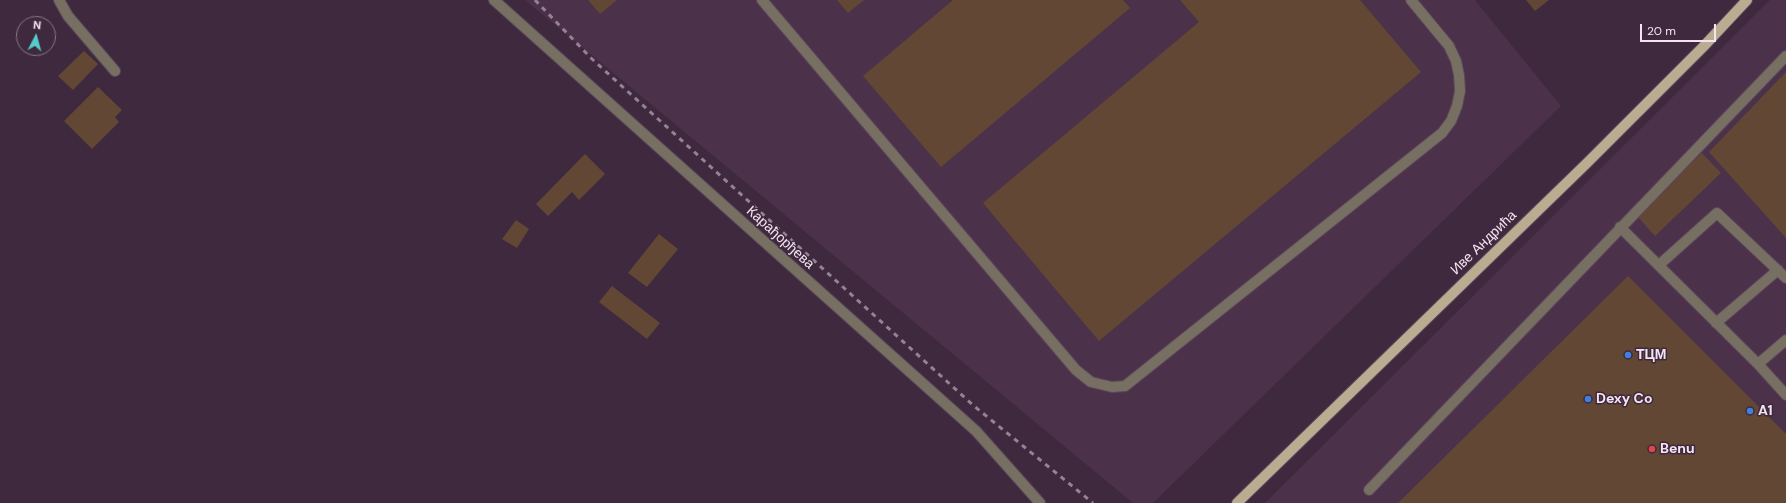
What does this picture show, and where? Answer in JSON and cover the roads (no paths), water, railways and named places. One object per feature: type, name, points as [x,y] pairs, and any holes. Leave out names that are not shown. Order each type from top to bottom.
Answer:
[{"type":"main road","name":"Иве Андрића","points":[[1237,503],[1588,162],[1704,46],[1747,0]]},
{"type":"street","points":[[59,0],[68,16],[115,71]]},
{"type":"street","name":"Карађорђева","points":[[494,0],[976,431],[1040,503]]},
{"type":"street","points":[[762,0],[1076,370],[1091,382],[1112,387],[1125,386],[1442,133],[1451,121],[1457,106],[1460,91],[1456,61],[1449,46],[1411,0]]},
{"type":"street","points":[[1368,490],[1786,56]]},
{"type":"street","points":[[1659,265],[1717,213],[1786,278]]},
{"type":"street","points":[[1620,227],[1758,364],[1786,396]]},
{"type":"street","points":[[1716,323],[1778,270]]},
{"type":"street","points":[[1758,364],[1786,340]]},
{"type":"railway","points":[[535,0],[592,59],[974,406],[1093,503]]},
{"type":"place","name":"ТЦМ","points":[[1628,355]]},
{"type":"place","name":"Dexy Co","points":[[1588,399]]},
{"type":"place","name":"A1","points":[[1750,411]]},
{"type":"place","name":"Benu","points":[[1652,449]]}]
